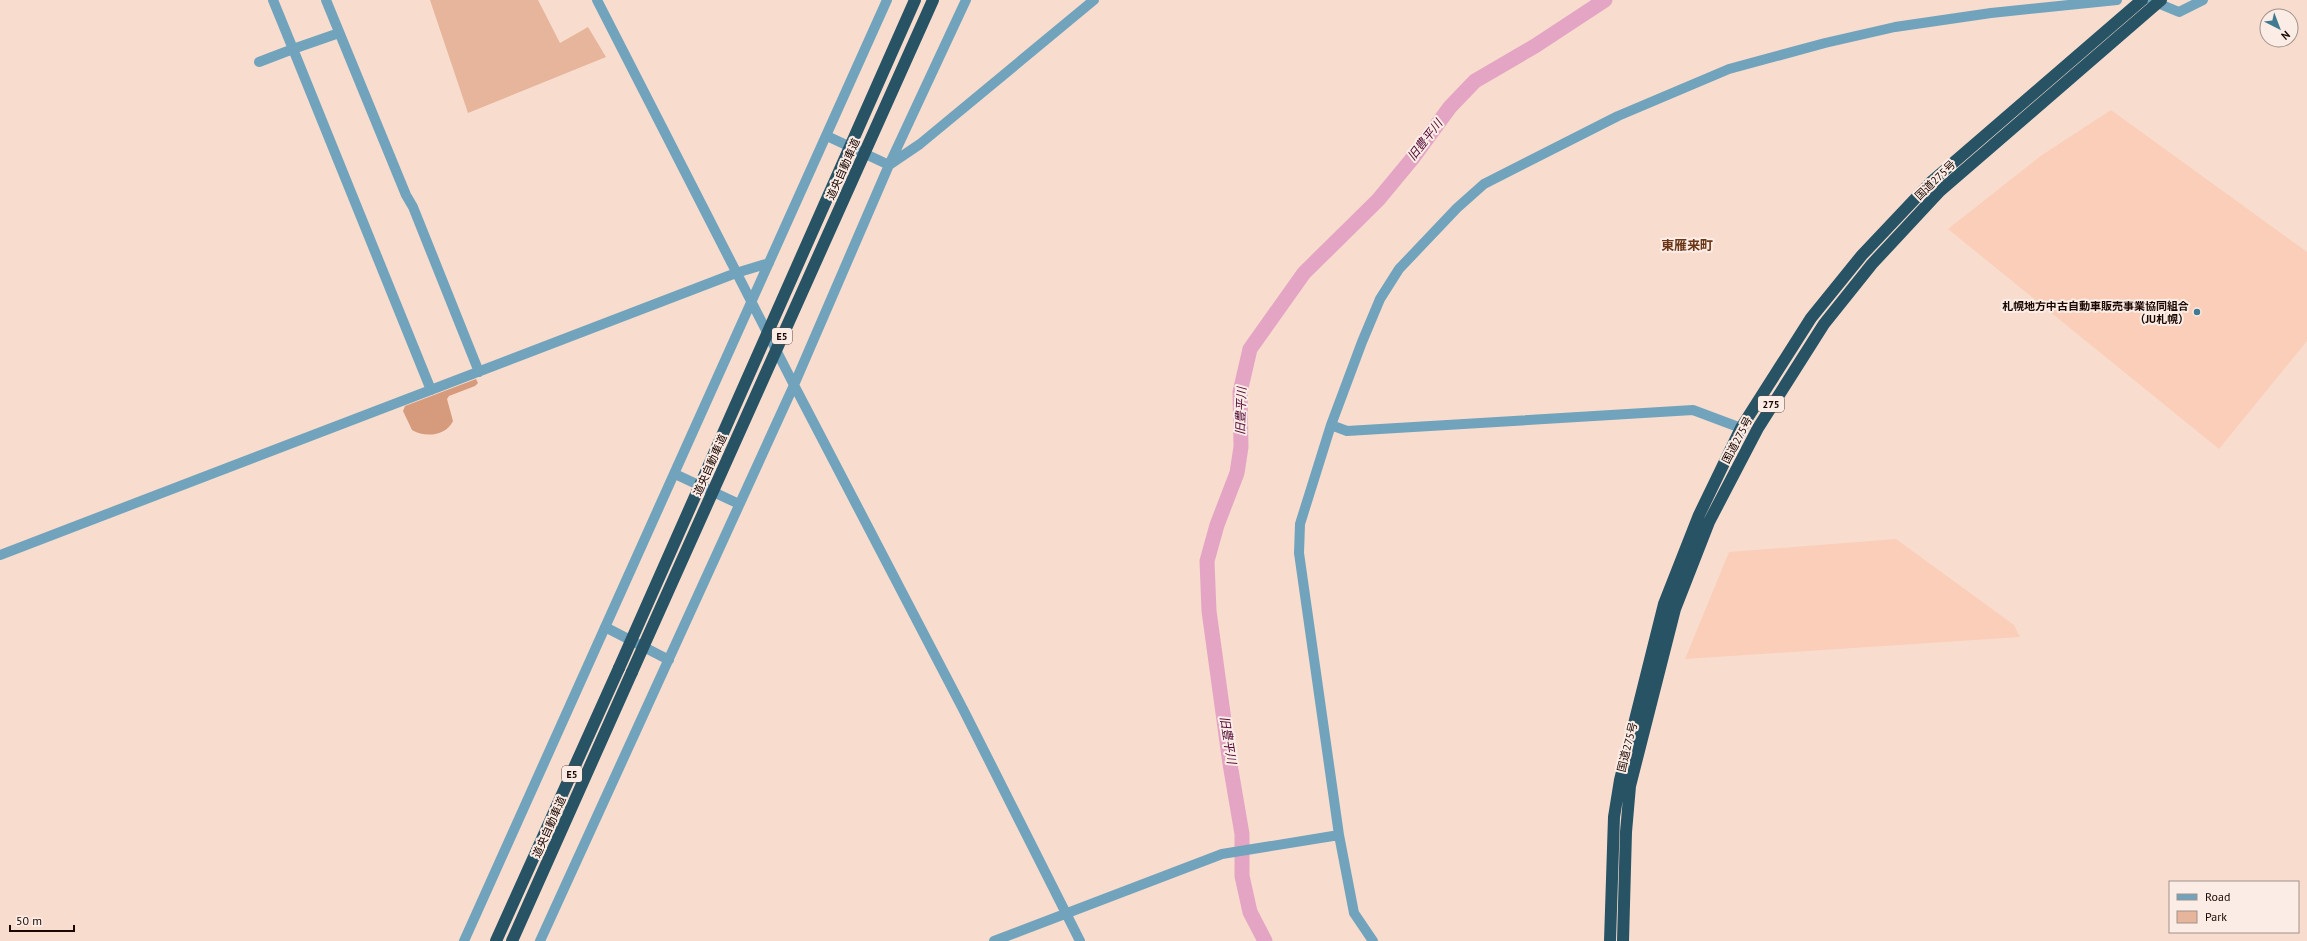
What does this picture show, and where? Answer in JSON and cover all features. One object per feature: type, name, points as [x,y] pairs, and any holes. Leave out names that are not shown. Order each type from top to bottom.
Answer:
[{"type":"highway","name":"道央自動車道","points":[[496,941],[619,668],[915,0]]},
{"type":"highway","name":"道央自動車道","points":[[512,941],[933,0]]},
{"type":"highway","name":"国道275号","points":[[1610,941],[1614,817],[1620,780],[1664,604],[1699,515],[1741,428],[1811,318],[1862,254],[1931,182],[2142,0]]},
{"type":"highway","name":"国道275号","points":[[1623,941],[1626,832],[1630,786],[1675,609],[1709,522],[1758,428],[1824,324],[1872,264],[1940,191],[2156,1]]},
{"type":"street","points":[[273,0],[431,390]]},
{"type":"street","points":[[326,0],[406,195],[413,207],[479,372]]},
{"type":"street","points":[[597,0],[736,273],[964,711],[1080,941]]},
{"type":"street","points":[[464,941],[887,0]]},
{"type":"street","points":[[540,941],[794,385],[889,165],[966,0]]},
{"type":"street","points":[[889,165],[920,144],[1094,0]]},
{"type":"street","points":[[1373,941],[1354,913],[1339,835],[1299,554],[1300,524],[1331,426],[1362,342],[1380,299],[1399,269],[1457,208],[1484,184],[1618,116],[1729,69],[1825,43],[1895,27],[1991,13],[2117,0]]},
{"type":"street","points":[[2156,1],[2179,12],[2203,0]]},
{"type":"street","points":[[259,62],[339,32]]},
{"type":"street","points":[[827,136],[889,165]]},
{"type":"street","points":[[0,555],[736,273],[769,263]]},
{"type":"street","points":[[1331,426],[1346,431],[1693,410],[1741,428]]},
{"type":"street","points":[[675,474],[739,504]]},
{"type":"street","points":[[605,627],[669,660]]},
{"type":"street","points":[[994,941],[1222,854],[1339,835]]},
{"type":"shaded area","points":[[2111,110],[2307,252],[2307,341],[2219,449],[1948,229],[2042,155]]},
{"type":"shaded area","points":[[476,379],[478,383],[475,386],[449,396],[447,399],[453,421],[445,430],[440,433],[429,435],[417,433],[412,430],[403,411],[405,406]]},
{"type":"shaded area","points":[[1896,539],[2014,625],[2020,637],[1685,659],[1729,552]]},
{"type":"green space","points":[[430,0],[538,0],[560,43],[588,27],[606,57],[468,113]]},
{"type":"waterway","name":"旧豊平川","points":[[1265,941],[1250,912],[1242,876],[1242,834],[1230,764],[1209,611],[1207,561],[1217,525],[1237,473],[1241,447],[1240,392],[1250,349],[1304,273],[1378,200],[1412,159],[1450,107],[1475,81],[1535,46],[1605,0]]},
{"type":"place","name":"札幌地方中古自動車販売事業協同組合 （JU札幌）","points":[[2197,312]]},
{"type":"district","name":"東雁来町","points":[[1687,245]]}]
